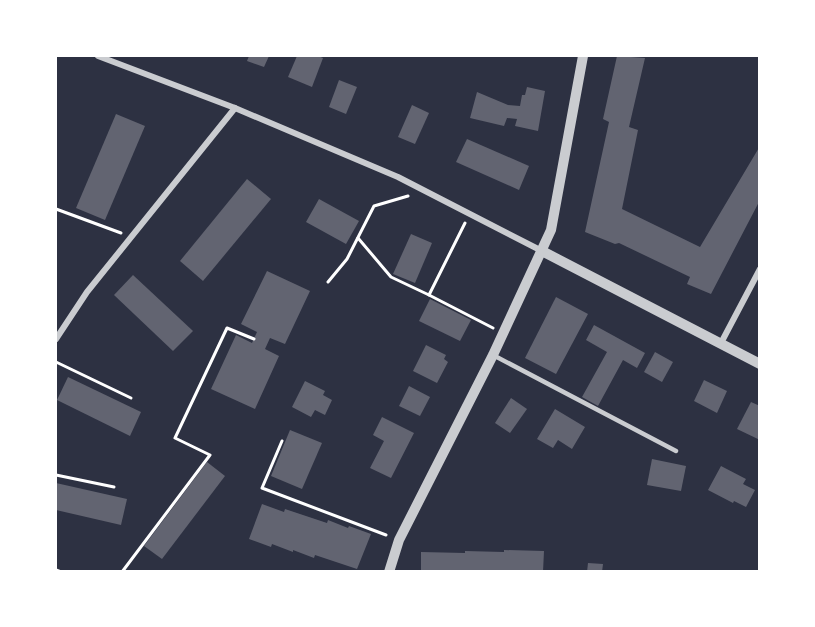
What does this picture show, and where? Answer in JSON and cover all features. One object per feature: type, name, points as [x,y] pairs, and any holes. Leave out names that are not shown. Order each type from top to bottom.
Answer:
[{"type":"street","points":[[98,56],[235,108],[398,177],[759,364]]},
{"type":"street","points":[[389,572],[399,540],[504,333],[551,230],[583,56]]},
{"type":"street","points":[[56,339],[87,292],[235,108]]},
{"type":"street","points":[[721,343],[759,269]]},
{"type":"lane","points":[[493,355],[676,451]]},
{"type":"path","points":[[328,282],[347,259],[374,206],[425,191]]},
{"type":"path","points":[[56,209],[133,237]]},
{"type":"path","points":[[429,295],[470,213]]},
{"type":"path","points":[[358,238],[391,277],[504,333]]},
{"type":"path","points":[[122,572],[210,455],[175,438],[227,328],[254,339]]},
{"type":"path","points":[[56,362],[131,398]]},
{"type":"path","points":[[282,441],[262,488],[399,540]]},
{"type":"path","points":[[56,475],[114,487]]},
{"type":"path","points":[[56,570],[61,572]]},
{"type":"building","points":[[249,56],[269,56],[264,67],[247,61]]},
{"type":"building","points":[[297,56],[323,58],[312,87],[288,77]]},
{"type":"building","points":[[617,56],[645,58],[629,127],[638,130],[622,209],[700,247],[760,146],[760,200],[711,294],[687,284],[690,277],[619,243],[615,244],[585,232],[609,122],[603,119]]},
{"type":"building","points":[[339,80],[357,87],[346,114],[329,107]]},
{"type":"building","points":[[527,87],[545,91],[538,131],[515,126],[517,119],[507,118],[504,126],[470,118],[477,92],[508,105],[520,106],[522,95],[525,95]]},
{"type":"building","points":[[412,105],[429,113],[415,144],[398,137]]},
{"type":"building","points":[[116,114],[145,126],[105,220],[76,208]]},
{"type":"building","points":[[467,139],[529,166],[519,190],[456,162]]},
{"type":"building","points":[[247,179],[271,199],[203,281],[180,261]]},
{"type":"building","points":[[319,199],[359,221],[346,244],[306,222]]},
{"type":"building","points":[[411,234],[432,243],[415,283],[393,274]]},
{"type":"building","points":[[267,271],[310,291],[285,344],[270,338],[265,349],[279,356],[255,409],[211,389],[236,335],[252,343],[257,332],[241,324]]},
{"type":"building","points":[[133,275],[193,331],[173,351],[114,295]]},
{"type":"building","points":[[556,297],[588,314],[556,374],[525,358]]},
{"type":"building","points":[[430,299],[471,320],[460,341],[419,321]]},
{"type":"building","points":[[594,325],[645,353],[637,368],[623,360],[598,406],[582,397],[607,352],[586,340]]},
{"type":"building","points":[[426,345],[446,355],[444,359],[448,362],[437,383],[413,371]]},
{"type":"building","points":[[655,352],[673,362],[662,382],[644,372]]},
{"type":"building","points":[[68,377],[141,412],[130,436],[57,400]]},
{"type":"building","points":[[704,380],[727,391],[717,413],[694,401]]},
{"type":"building","points":[[305,381],[325,391],[323,395],[332,400],[325,415],[315,410],[311,417],[292,407]]},
{"type":"building","points":[[409,386],[430,397],[420,416],[399,406]]},
{"type":"building","points":[[511,398],[527,409],[510,433],[495,423]]},
{"type":"building","points":[[751,402],[760,406],[760,440],[737,429]]},
{"type":"building","points":[[555,409],[585,427],[572,449],[558,440],[553,448],[537,439]]},
{"type":"building","points":[[382,417],[414,433],[391,478],[370,468],[384,441],[373,435]]},
{"type":"building","points":[[290,430],[322,443],[302,489],[271,476]]},
{"type":"building","points":[[652,459],[686,466],[681,491],[647,485]]},
{"type":"building","points":[[207,462],[225,476],[162,559],[144,546]]},
{"type":"building","points":[[721,466],[746,479],[743,484],[755,490],[746,507],[708,490]]},
{"type":"building","points":[[56,483],[127,499],[121,525],[56,510]]},
{"type":"building","points":[[262,504],[327,523],[328,520],[371,534],[357,569],[315,555],[314,558],[249,539]]},
{"type":"building","points":[[504,550],[544,551],[543,572],[421,572],[421,552],[465,553],[465,551],[504,552]]},
{"type":"building","points":[[588,563],[603,564],[602,572],[587,572]]}]
